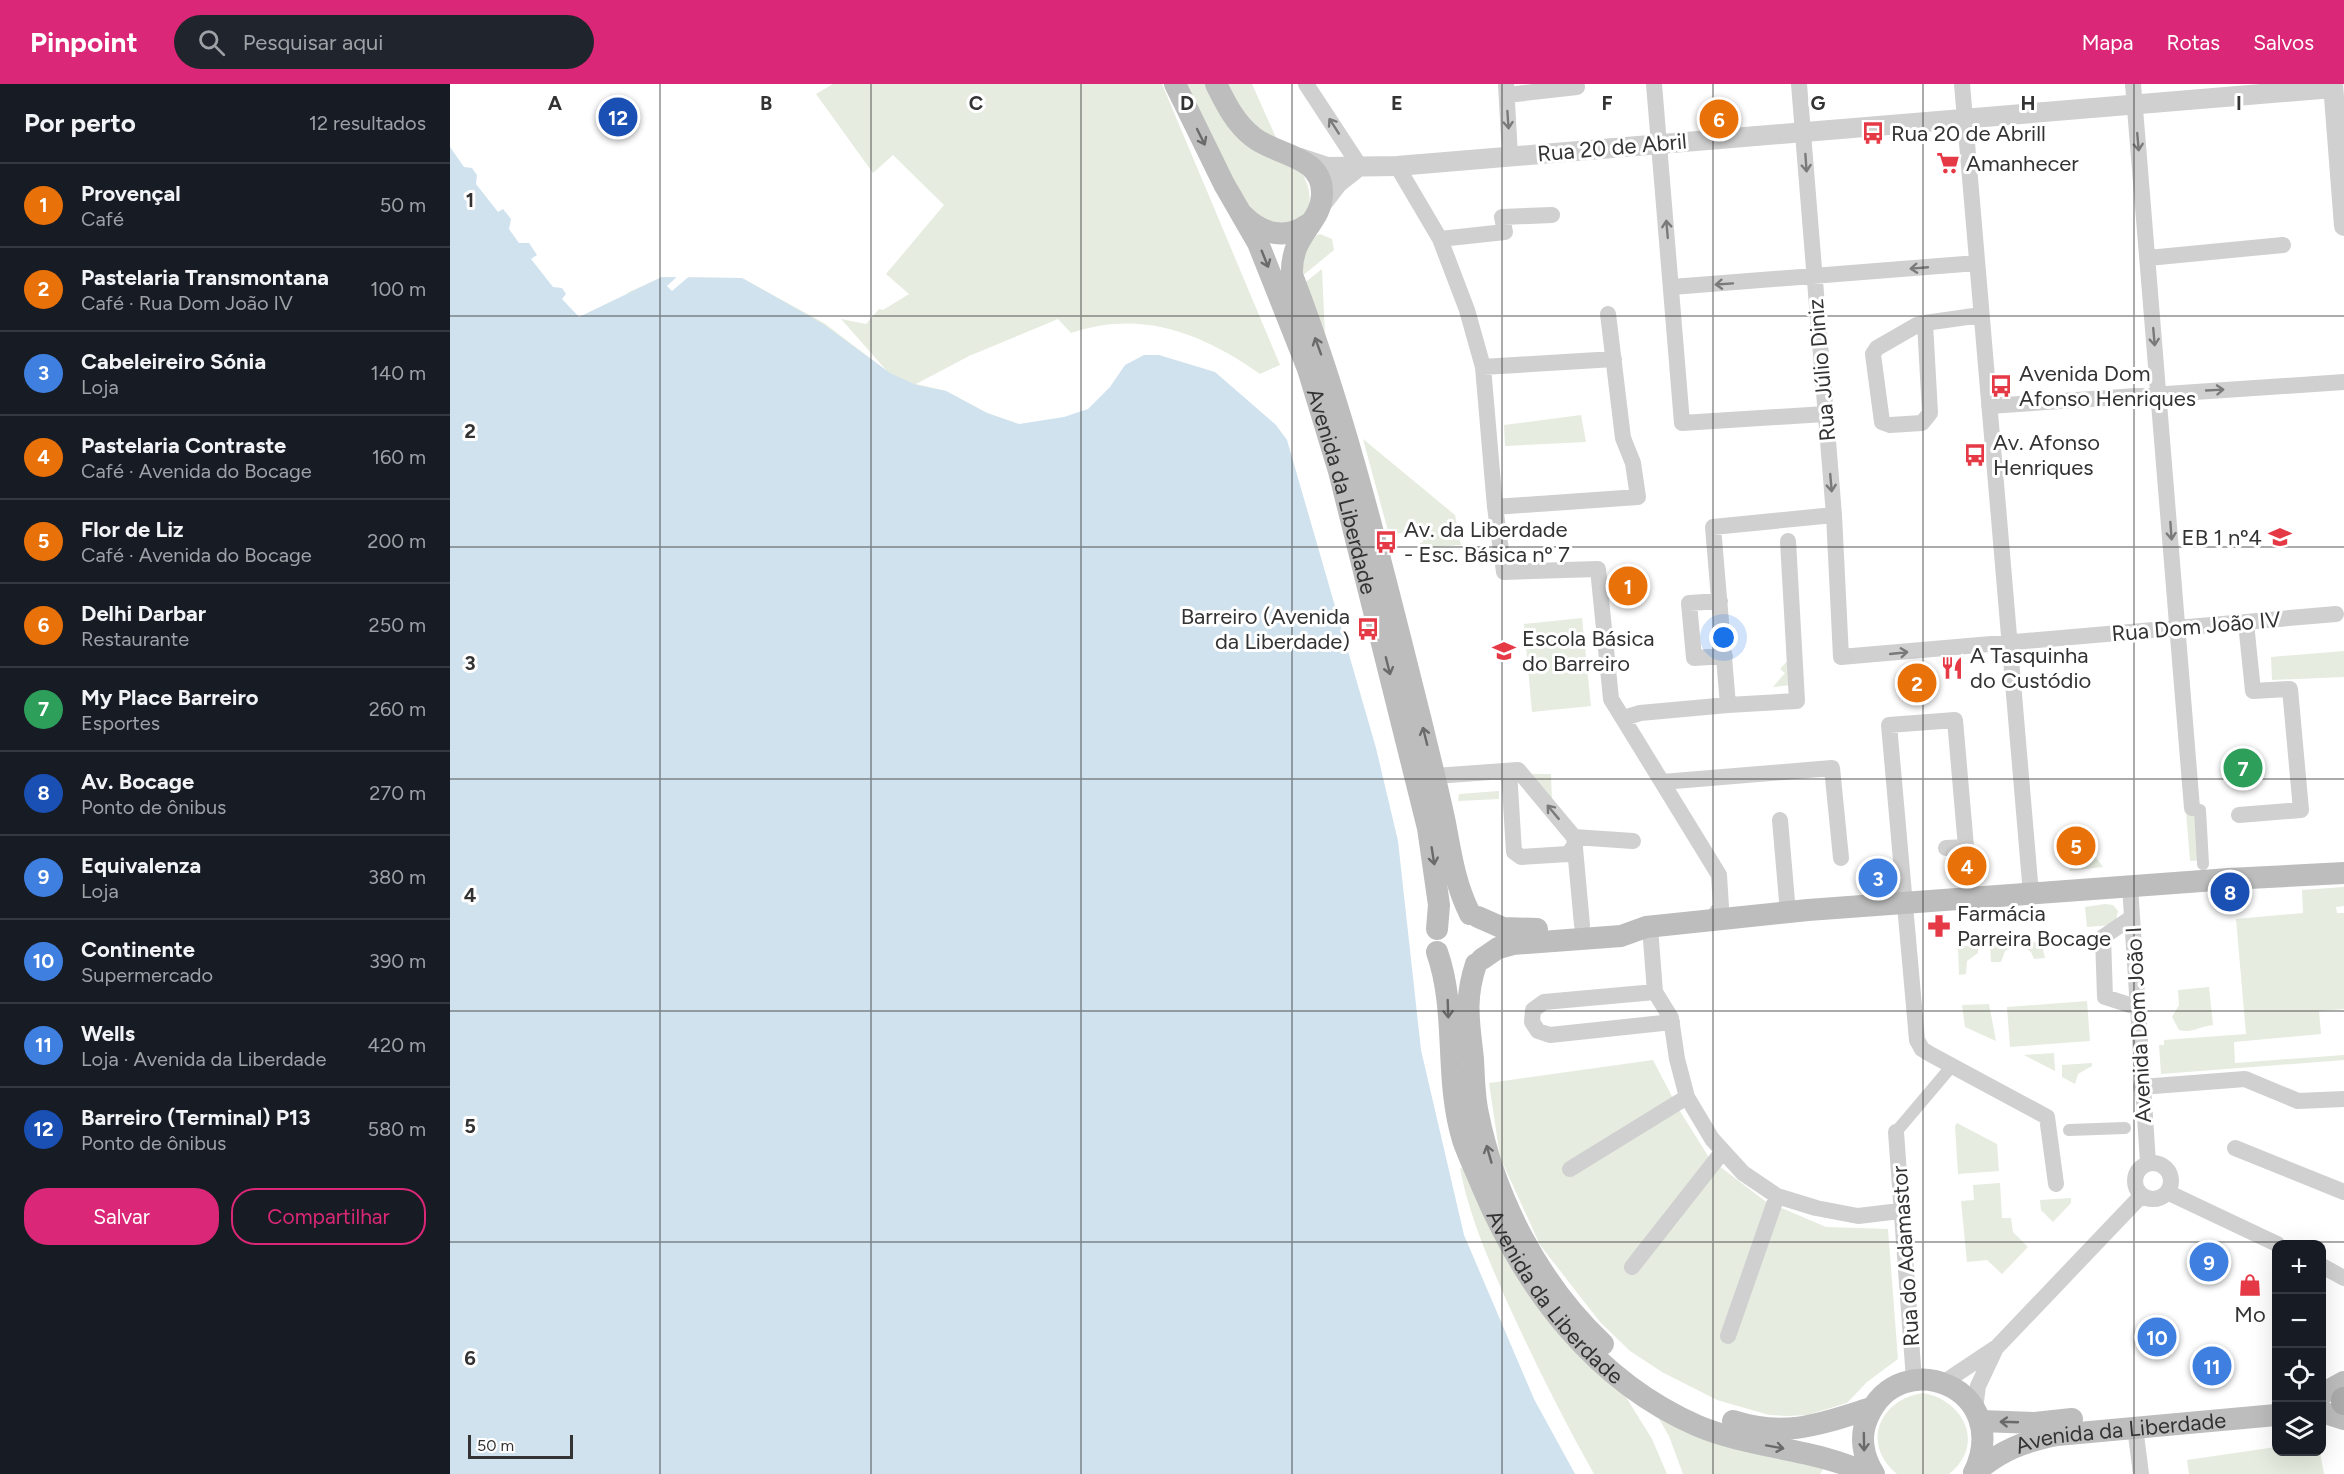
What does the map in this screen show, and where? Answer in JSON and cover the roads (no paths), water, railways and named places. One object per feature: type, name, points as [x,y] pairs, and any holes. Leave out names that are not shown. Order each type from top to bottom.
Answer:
[{"type":"main road","name":"Avenida da Liberdade","points":[[1176,84],[1237,208],[1258,243],[1308,369],[1338,471],[1428,828],[1439,905],[1437,929]]},
{"type":"main road","points":[[1216,84],[1235,119],[1246,131],[1266,146],[1297,157],[1318,174],[1322,184],[1321,205]]},
{"type":"main road","name":"Avenida da Liberdade","points":[[1321,205],[1307,225],[1292,260],[1293,275],[1326,368],[1365,499],[1435,776],[1459,892],[1474,916]]},
{"type":"main road","name":"Avenida da Liberdade","points":[[1237,208],[1263,230],[1276,234],[1289,234],[1307,225]]},
{"type":"main road","points":[[1648,927],[1622,922],[1521,931],[1503,928],[1474,916],[1455,914],[1442,922],[1437,929],[1435,945],[1437,952],[1453,966],[1461,967],[1479,961],[1498,948],[1513,944],[1621,936],[1648,927],[1905,903],[2344,873]]},
{"type":"main road","points":[[2316,874],[2344,884]]},
{"type":"main road","points":[[1474,916],[1483,923],[1489,937],[1487,952],[1479,961]]},
{"type":"main road","name":"Avenida da Liberdade","points":[[1437,952],[1447,985],[1451,1071],[1462,1139],[1500,1228],[1531,1280],[1563,1324],[1586,1349],[1636,1393],[1698,1426],[1752,1443],[1845,1463],[1868,1474]]},
{"type":"main road","name":"Avenida da Liberdade","points":[[1479,961],[1467,995],[1478,1113],[1501,1196],[1535,1260],[1596,1338],[1648,1382],[1692,1408],[1757,1429],[1809,1428],[1871,1408]]},
{"type":"main road","points":[[1874,1474],[1864,1451],[1863,1437],[1871,1408],[1890,1390],[1914,1380],[1943,1383],[1957,1390],[1978,1415],[1984,1439],[1981,1457],[1973,1474]]},
{"type":"main road","points":[[2326,1392],[2344,1382]]},
{"type":"main road","name":"Avenida da Liberdade","points":[[1978,1415],[2035,1423],[2272,1400]]},
{"type":"main road","points":[[2326,1413],[2344,1419]]},
{"type":"main road","name":"Avenida da Liberdade","points":[[1973,1474],[1996,1455],[2025,1442],[2057,1435],[2272,1415]]},
{"type":"street","points":[[1306,84],[1359,168],[1338,183],[1321,205]]},
{"type":"street","points":[[1653,84],[1682,423],[1826,414]]},
{"type":"street","name":"Rua Júlio Diniz","points":[[1799,84],[1834,515],[1841,657]]},
{"type":"street","points":[[1962,84],[2031,894]]},
{"type":"street","name":"Rua 20 de Abril","points":[[1297,157],[1327,167],[1396,166],[1965,117],[2134,94],[2333,86]]},
{"type":"street","points":[[2333,86],[2344,226]]},
{"type":"street","points":[[1510,156],[1506,89],[1577,87]]},
{"type":"street","points":[[2134,94],[2192,808],[2200,810],[2203,864]]},
{"type":"street","points":[[1396,166],[1440,239],[1467,310],[1483,367],[1495,507],[1504,572],[1598,569],[1611,699],[1719,875],[1721,907],[1710,921]]},
{"type":"street","points":[[1440,239],[1505,232],[1502,217],[1552,214]]},
{"type":"street","points":[[2148,258],[2283,244]]},
{"type":"street","points":[[1672,287],[1813,278],[1977,263]]},
{"type":"street","points":[[1495,507],[1638,496],[1633,463],[1623,438],[1608,314]]},
{"type":"street","points":[[1925,323],[1930,413],[1922,423],[1890,425],[1882,422],[1874,354],[1877,348],[1917,325],[1925,323],[1982,315]]},
{"type":"street","points":[[1483,367],[1614,358]]},
{"type":"street","points":[[1989,406],[2344,382]]},
{"type":"street","points":[[1728,705],[1713,527],[1834,515]]},
{"type":"street","points":[[1624,718],[1640,713],[1797,701],[1788,541]]},
{"type":"street","points":[[1720,601],[1689,603],[1694,658],[1725,656]]},
{"type":"street","name":"Rua Dom João IV","points":[[1841,657],[2179,626],[2246,623],[2340,614]]},
{"type":"street","points":[[2239,815],[2301,810],[2290,689],[2253,691],[2246,623]]},
{"type":"street","points":[[1946,848],[1966,847],[1955,720],[1890,725],[1917,1040],[1922,1049],[1951,1067],[2047,1117],[2056,1184]]},
{"type":"street","points":[[1662,782],[1832,768],[1841,858]]},
{"type":"street","points":[[1435,776],[1518,770],[1575,841],[1582,925]]},
{"type":"street","points":[[1509,771],[1514,852],[1521,857],[1568,854],[1575,841]]},
{"type":"street","points":[[1780,820],[1788,913]]},
{"type":"street","points":[[1575,841],[1632,841]]},
{"type":"street","name":"Avenida Dom João I","points":[[2130,886],[2141,1087],[2148,1163]]},
{"type":"street","points":[[2132,918],[2103,937],[2105,997],[2136,1007]]},
{"type":"street","points":[[1648,927],[1655,992],[1672,1023],[1677,1059],[1688,1097],[1712,1139],[1743,1173],[1777,1196],[1857,1216],[1900,1211]]},
{"type":"street","points":[[1655,992],[1544,1002],[1533,1010],[1532,1022],[1538,1030],[1550,1035],[1672,1023]]},
{"type":"street","points":[[1896,1132],[1951,1067]]},
{"type":"street","points":[[2141,1087],[2245,1079],[2298,1101],[2344,1100]]},
{"type":"street","points":[[1570,1169],[1688,1097]]},
{"type":"street","points":[[2069,1130],[2125,1128]]},
{"type":"street","name":"Rua do Adamastor","points":[[1896,1132],[1914,1380]]},
{"type":"street","points":[[2235,1148],[2344,1192]]},
{"type":"street","points":[[1632,1267],[1724,1152]]},
{"type":"street","points":[[2148,1163],[2156,1163],[2167,1170],[2171,1183],[2167,1191],[2155,1199],[2141,1196],[2134,1179],[2136,1173],[2148,1163]]},
{"type":"street","points":[[2167,1191],[2272,1243]]},
{"type":"street","points":[[1728,1335],[1777,1196]]},
{"type":"street","points":[[1943,1383],[1997,1347],[2141,1196]]},
{"type":"street","points":[[2326,1268],[2344,1278]]},
{"type":"street","points":[[1978,1415],[1978,1386],[1997,1347]]},
{"type":"street","points":[[2135,1427],[2141,1474]]},
{"type":"water","points":[[450,147],[464,167],[472,168],[477,175],[476,184],[498,212],[503,209],[511,219],[509,229],[519,243],[529,243],[537,255],[531,259],[553,287],[562,288],[566,294],[562,299],[579,317],[662,277],[742,278],[823,324],[890,373],[916,385],[946,391],[987,413],[1019,424],[1064,417],[1088,409],[1110,387],[1125,365],[1144,355],[1159,355],[1215,372],[1276,425],[1287,440],[1376,748],[1398,841],[1421,1050],[1464,1235],[1534,1399],[1575,1474],[450,1474]]},
{"type":"place","name":"Barreiro (Terminal) P13","points":[[618,117]]},
{"type":"place","name":"Delhi Darbar","points":[[1719,119]]},
{"type":"place","name":"Rua 20 de Abrill","points":[[1873,133]]},
{"type":"place","name":"Amanhecer","points":[[1948,163]]},
{"type":"place","name":"Avenida Dom Afonso Henriques","points":[[2001,386]]},
{"type":"place","name":"Av. Afonso Henriques","points":[[1975,455]]},
{"type":"place","name":"EB 1 nº4","points":[[2280,537]]},
{"type":"place","name":"Av. da Liberdade - Esc. Básica nº 7","points":[[1386,542]]},
{"type":"place","name":"Provençal","points":[[1628,586]]},
{"type":"place","name":"Barreiro (Avenida da Liberdade)","points":[[1368,629]]},
{"type":"place","name":"Escola Básica do Barreiro","points":[[1504,651]]},
{"type":"place","name":"A Tasquinha do Custódio","points":[[1952,668]]},
{"type":"place","name":"Pastelaria Transmontana","points":[[1917,683]]},
{"type":"place","name":"My Place Barreiro","points":[[2243,768]]},
{"type":"place","name":"Flor de Liz","points":[[2076,846]]},
{"type":"place","name":"Pastelaria Contraste","points":[[1967,866]]},
{"type":"place","name":"Cabeleireiro Sónia","points":[[1878,878]]},
{"type":"place","name":"Av. Bocage","points":[[2230,892]]},
{"type":"place","name":"Farmácia Parreira Bocage","points":[[1939,926]]},
{"type":"place","name":"Equivalenza","points":[[2209,1262]]},
{"type":"place","name":"Mo","points":[[2250,1285]]},
{"type":"place","name":"Continente","points":[[2157,1337]]},
{"type":"place","name":"Wells","points":[[2212,1366]]}]
